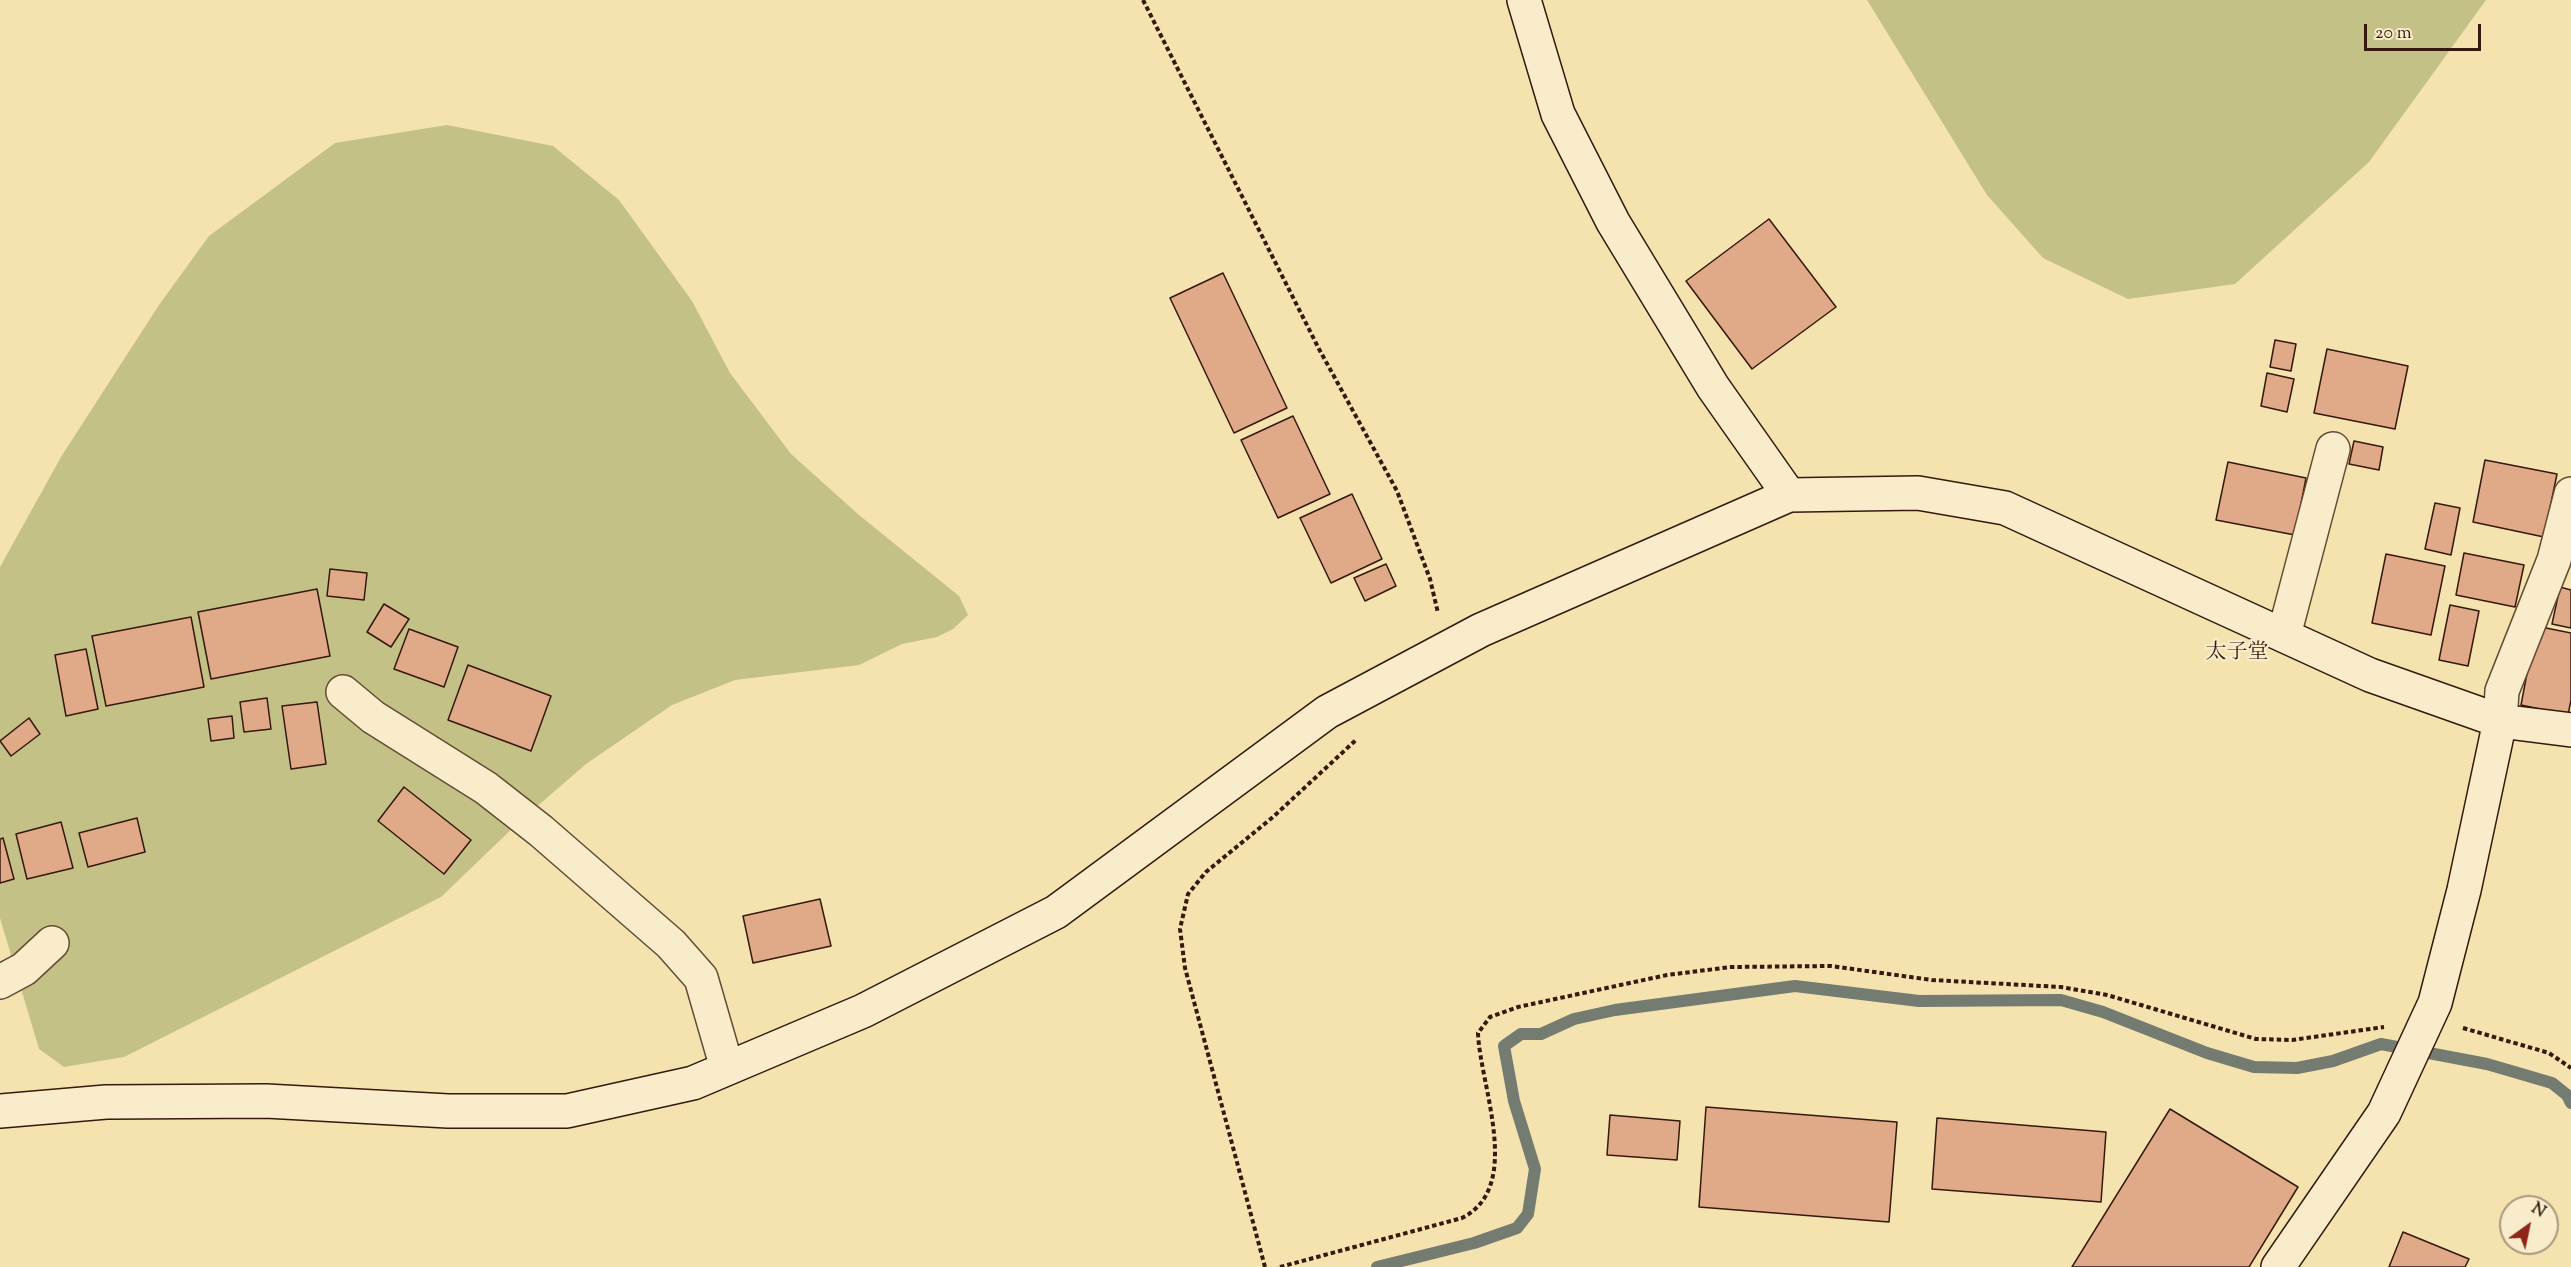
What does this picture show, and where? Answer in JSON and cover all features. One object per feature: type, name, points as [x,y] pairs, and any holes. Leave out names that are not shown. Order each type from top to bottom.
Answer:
[{"type":"street","points":[[1524,0],[1558,114],[1613,222],[1713,387],[1789,495]]},
{"type":"street","points":[[2284,635],[2333,449]]},
{"type":"street","points":[[0,1111],[106,1102],[266,1101],[448,1111],[567,1111],[693,1083],[863,1011],[1056,912],[1327,712],[1481,630],[1789,495],[1918,494],[2005,508],[2370,675],[2500,721],[2571,730]]},
{"type":"street","points":[[2278,1267],[2384,1113],[2435,1003],[2464,890],[2500,721],[2502,691],[2554,560],[2571,494]]},
{"type":"street","points":[[343,692],[373,717],[495,795],[593,874],[671,944],[701,978],[727,1068]]},
{"type":"street","points":[[0,982],[24,969],[52,943]]},
{"type":"path","points":[[1143,0],[1319,349],[1396,491],[1430,579],[1447,649]]},
{"type":"path","points":[[1265,1267],[1185,968],[1180,929],[1188,894],[1206,872],[1273,817],[1353,744],[1359,735]]},
{"type":"path","points":[[1280,1267],[1462,1218],[1475,1211],[1488,1194],[1493,1179],[1496,1155],[1478,1048],[1478,1033],[1490,1017],[1518,1007],[1667,975],[1731,967],[1831,966],[1932,980],[2061,987],[2107,995],[2256,1039],[2292,1040],[2426,1022],[2458,1027],[2549,1053],[2571,1068]]},
{"type":"shaded area","points":[[1867,0],[2486,0],[2369,162],[2235,284],[2128,299],[2043,258],[1987,195]]},
{"type":"shaded area","points":[[447,125],[553,146],[619,200],[692,301],[730,373],[791,454],[859,515],[959,596],[968,615],[953,629],[937,637],[902,644],[859,665],[735,680],[672,705],[586,764],[519,822],[441,897],[124,1057],[64,1067],[39,1049],[0,918],[0,567],[61,457],[159,305],[209,236],[335,143]]},
{"type":"building","points":[[1769,219],[1836,307],[1752,369],[1686,281]]},
{"type":"building","points":[[1223,273],[1287,408],[1234,433],[1170,298]]},
{"type":"building","points":[[2275,340],[2296,344],[2291,371],[2270,367]]},
{"type":"building","points":[[2327,349],[2408,366],[2395,429],[2314,413]]},
{"type":"building","points":[[2267,373],[2294,379],[2287,412],[2261,406]]},
{"type":"building","points":[[1293,416],[1330,494],[1278,518],[1241,440]]},
{"type":"building","points":[[2354,441],[2383,447],[2379,470],[2349,464]]},
{"type":"building","points":[[2485,460],[2557,474],[2544,537],[2473,522]]},
{"type":"building","points":[[2228,462],[2306,478],[2295,535],[2216,520]]},
{"type":"building","points":[[1352,494],[1382,559],[1331,583],[1300,518]]},
{"type":"building","points":[[2435,503],[2460,508],[2451,555],[2425,549]]},
{"type":"building","points":[[2464,553],[2524,565],[2515,607],[2456,595]]},
{"type":"building","points":[[2386,554],[2445,566],[2431,635],[2372,623]]},
{"type":"building","points":[[1386,564],[1396,586],[1365,601],[1354,578]]},
{"type":"building","points":[[330,569],[367,573],[364,600],[327,596]]},
{"type":"building","points":[[2560,587],[2571,590],[2571,628],[2552,624]]},
{"type":"building","points":[[317,589],[330,656],[211,679],[198,612]]},
{"type":"building","points":[[384,604],[409,619],[391,647],[367,632]]},
{"type":"building","points":[[2450,605],[2479,611],[2468,666],[2439,660]]},
{"type":"building","points":[[191,617],[204,687],[106,706],[92,636]]},
{"type":"building","points":[[2536,626],[2571,633],[2571,700],[2568,715],[2521,705]]},
{"type":"building","points":[[409,629],[458,647],[444,687],[394,669]]},
{"type":"building","points":[[86,649],[98,709],[66,716],[55,655]]},
{"type":"building","points":[[468,665],[551,696],[531,751],[448,720]]},
{"type":"building","points":[[267,698],[271,729],[244,732],[240,702]]},
{"type":"building","points":[[317,702],[326,764],[291,769],[282,706]]},
{"type":"building","points":[[232,716],[234,738],[211,741],[208,719]]},
{"type":"building","points":[[29,718],[40,734],[11,756],[0,741]]},
{"type":"building","points":[[404,787],[471,840],[444,874],[378,821]]},
{"type":"building","points":[[137,818],[145,852],[88,867],[79,833]]},
{"type":"building","points":[[61,822],[73,868],[27,879],[16,834]]},
{"type":"building","points":[[3,838],[14,879],[0,883],[0,839]]},
{"type":"building","points":[[820,899],[831,946],[753,963],[743,916]]},
{"type":"building","points":[[1706,1107],[1897,1122],[1889,1222],[1699,1207]]},
{"type":"building","points":[[2170,1109],[2298,1187],[2249,1267],[2072,1267]]},
{"type":"building","points":[[1610,1115],[1680,1121],[1677,1160],[1607,1155]]},
{"type":"building","points":[[1937,1118],[2106,1132],[2101,1202],[1932,1189]]},
{"type":"building","points":[[2403,1232],[2469,1259],[2465,1267],[2389,1267]]},
{"type":"waterway","points":[[1377,1267],[1474,1243],[1517,1228],[1528,1214],[1535,1169],[1514,1101],[1504,1046],[1521,1034],[1541,1034],[1574,1019],[1615,1010],[1795,986],[1919,1001],[2061,1000],[2103,1012],[2207,1053],[2254,1067],[2297,1068],[2333,1061],[2381,1044],[2487,1064],[2552,1083],[2567,1095],[2571,1103]]},
{"type":"district","name":"太子堂","points":[[2237,654]]}]
